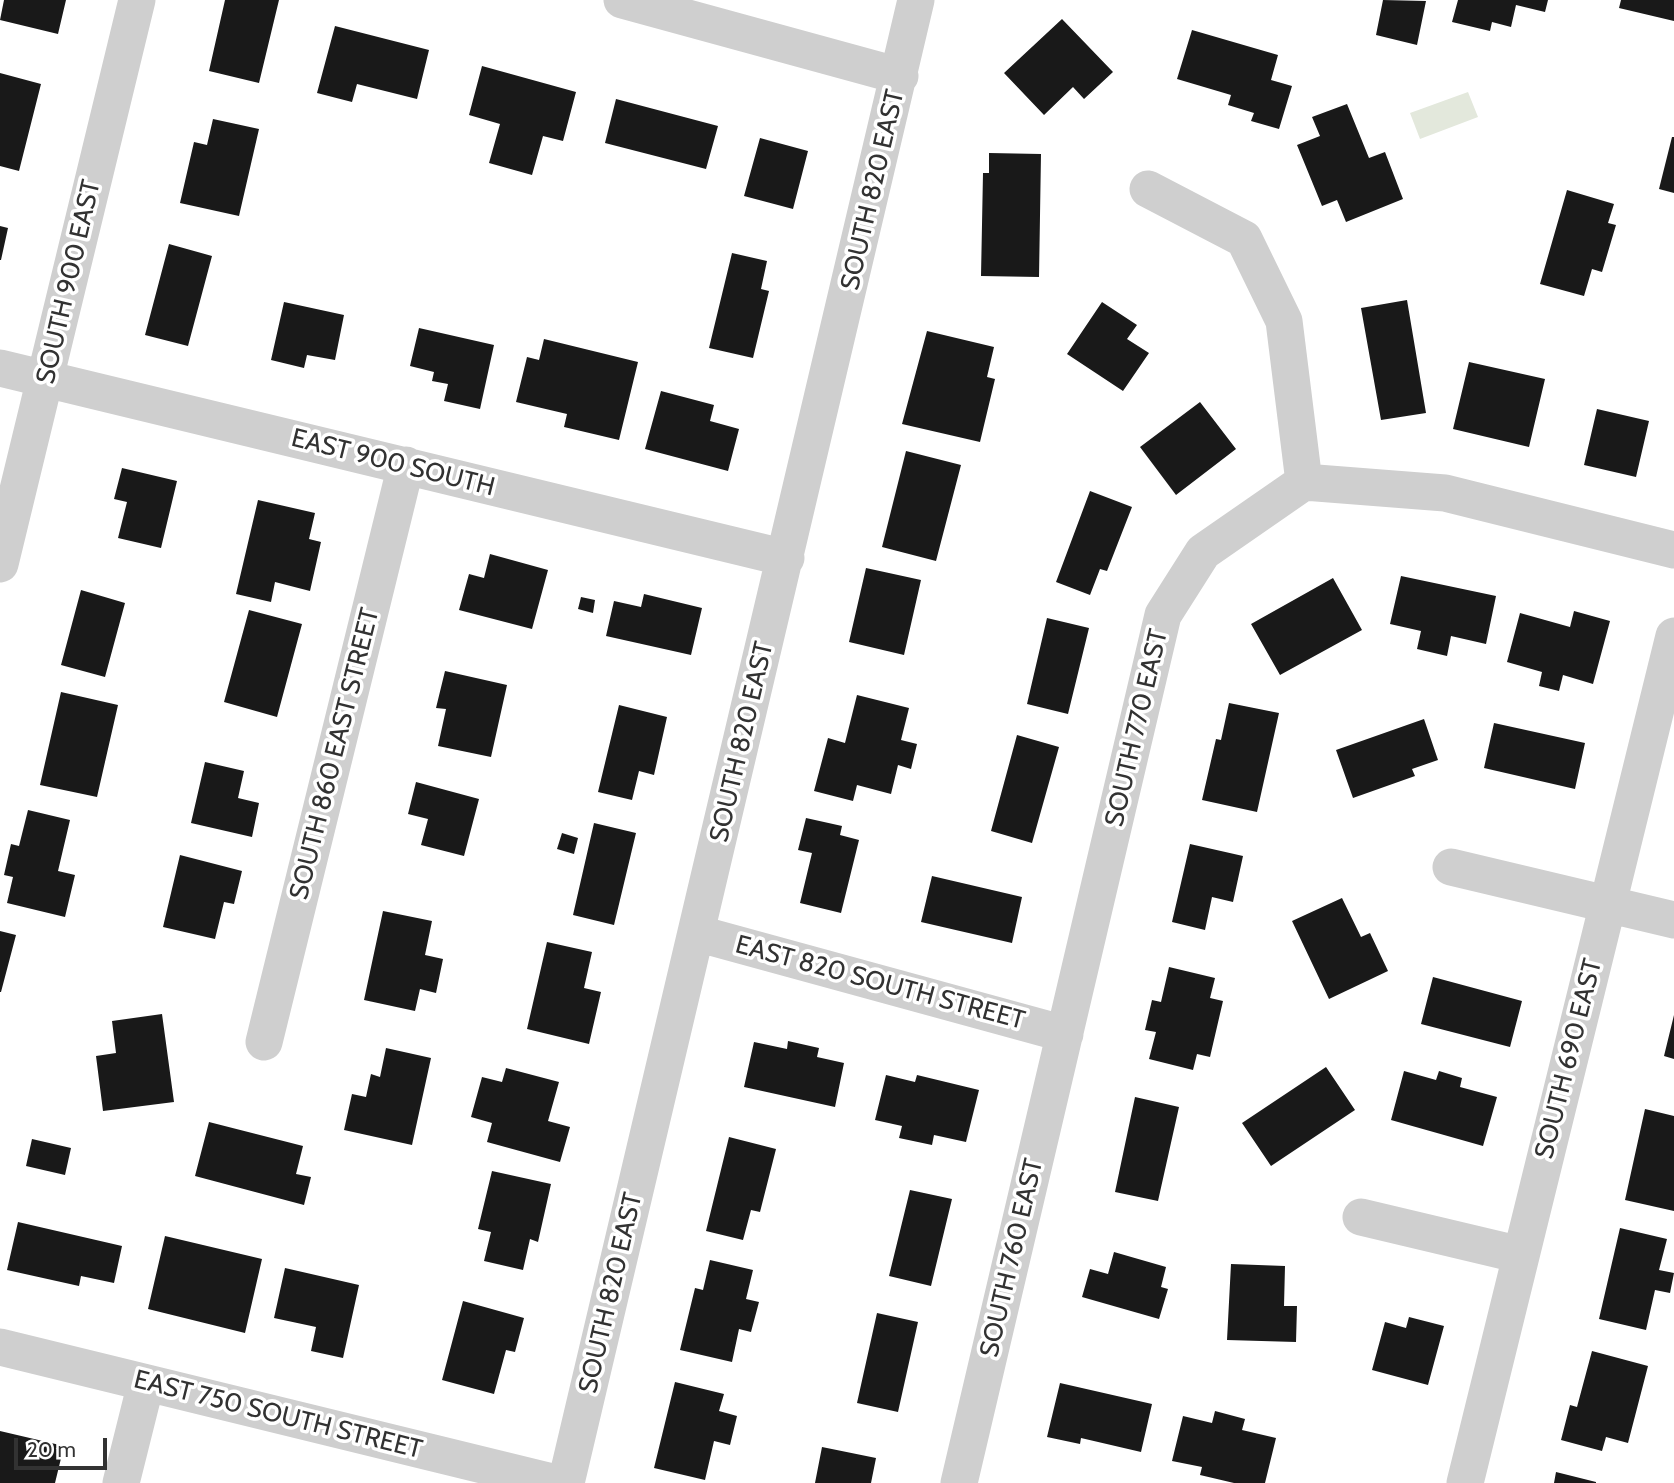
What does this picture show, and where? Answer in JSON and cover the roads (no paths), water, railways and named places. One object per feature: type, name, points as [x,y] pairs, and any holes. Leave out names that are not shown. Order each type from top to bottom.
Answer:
[{"type":"street","name":"SOUTH 900 EAST","points":[[0,564],[136,0]]},
{"type":"street","points":[[622,0],[900,76]]},
{"type":"street","name":"SOUTH 820 EAST","points":[[566,1483],[916,0]]},
{"type":"street","points":[[1148,189],[1244,239],[1284,321],[1304,482],[1445,493],[1674,550]]},
{"type":"street","name":"EAST 900 SOUTH","points":[[0,368],[786,558]]},
{"type":"street","name":"SOUTH 860 EAST STREET","points":[[264,1042],[406,465]]},
{"type":"street","name":"SOUTH 770 EAST","points":[[1065,1034],[1163,615],[1203,552],[1304,482]]},
{"type":"street","name":"SOUTH 690 EAST","points":[[1465,1483],[1674,636]]},
{"type":"street","points":[[1451,867],[1674,920]]},
{"type":"street","name":"EAST 820 SOUTH STREET","points":[[696,933],[1065,1034]]},
{"type":"street","name":"SOUTH 760 EAST","points":[[959,1483],[1065,1034]]},
{"type":"street","points":[[1361,1217],[1521,1255]]},
{"type":"street","name":"EAST 750 SOUTH STREET","points":[[0,1347],[556,1483]]},
{"type":"street","points":[[121,1483],[146,1383]]}]
